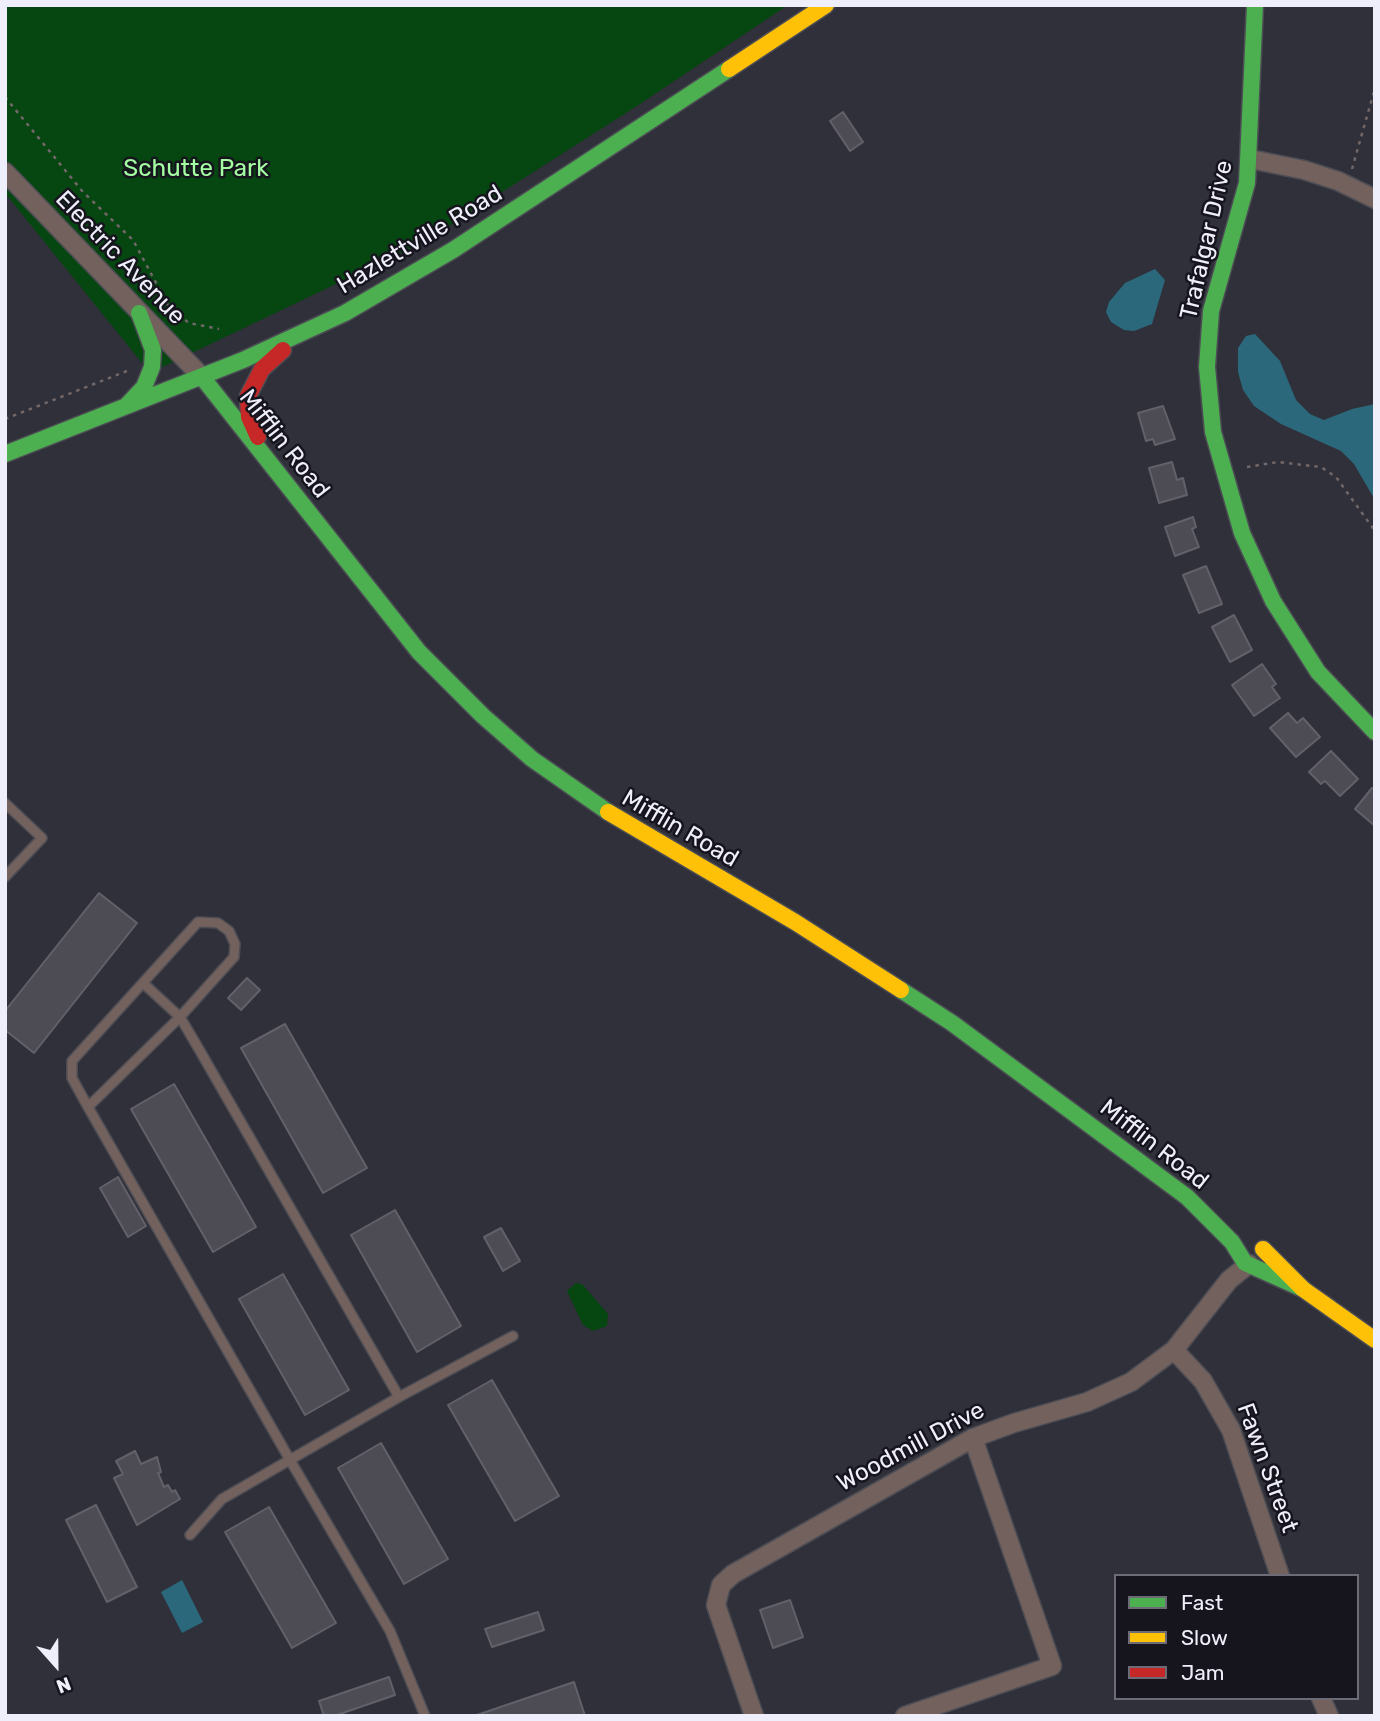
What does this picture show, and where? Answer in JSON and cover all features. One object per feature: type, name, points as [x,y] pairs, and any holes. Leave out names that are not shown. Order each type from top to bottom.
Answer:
[{"type":"main road","name":"Hazlettville Road","points":[[5,454],[202,377],[303,333],[453,250],[826,5]]},
{"type":"main road","name":"Trafalgar Drive","points":[[1255,5],[1250,72],[1250,159],[1243,205],[1211,311],[1206,367],[1213,432],[1238,522],[1273,601],[1318,672],[1375,732]]},
{"type":"main road","points":[[124,407],[144,387],[152,368],[151,345],[139,313]]},
{"type":"main road","points":[[269,460],[249,417],[248,396],[262,369],[303,333]]},
{"type":"main road","name":"Mifflin Road","points":[[202,377],[419,652],[483,716],[532,759],[602,810],[795,922],[952,1023],[1187,1197],[1245,1260],[1303,1289],[1375,1340]]},
{"type":"main road","name":"Mifflin Road","points":[[1219,1229],[1258,1245],[1303,1289]]},
{"type":"main road","points":[[1245,1260],[1262,1259],[1258,1245]]},
{"type":"street","points":[[1250,159],[1327,177],[1375,199]]},
{"type":"street","name":"Electric Avenue","points":[[5,172],[202,377]]},
{"type":"street","name":"Woodmill Drive","points":[[754,1716],[716,1605],[721,1585],[733,1574],[973,1438],[1111,1394],[1153,1368],[1174,1350],[1245,1260]]},
{"type":"street","name":"Fawn Street","points":[[1174,1350],[1203,1381],[1231,1430],[1279,1574]]},
{"type":"street","points":[[905,1716],[1052,1666],[973,1438]]},
{"type":"street","points":[[1322,1700],[1329,1716]]},
{"type":"lane","points":[[5,803],[42,838],[5,877]]},
{"type":"lane","points":[[88,1107],[180,1017],[234,957],[235,944],[229,931],[218,923],[198,922],[72,1061],[72,1078],[88,1107],[290,1460],[390,1631],[425,1716]]},
{"type":"lane","points":[[143,983],[180,1017],[399,1397]]},
{"type":"lane","points":[[190,1535],[222,1499],[399,1397],[513,1336]]},
{"type":"path","points":[[1352,169],[1375,88]]},
{"type":"path","points":[[5,97],[83,192],[133,240],[169,307],[189,323],[219,329]]},
{"type":"path","points":[[5,419],[131,370]]},
{"type":"path","points":[[1243,467],[1278,462],[1321,467],[1336,477],[1375,531]]},
{"type":"green space","name":"Schutte Park","points":[[5,5],[788,5],[637,106],[424,242],[150,373],[5,193]]},
{"type":"green space","points":[[576,1283],[582,1284],[608,1314],[607,1326],[593,1331],[583,1325],[567,1291]]},
{"type":"water","points":[[1155,269],[1165,280],[1152,324],[1134,331],[1124,330],[1111,322],[1106,312],[1109,302],[1125,283]]},
{"type":"water","points":[[1255,334],[1280,361],[1296,400],[1310,414],[1324,420],[1352,409],[1375,404],[1375,500],[1354,464],[1341,451],[1281,424],[1254,406],[1243,390],[1238,372],[1238,348],[1246,336]]},
{"type":"water","points":[[182,1580],[203,1622],[182,1633],[161,1592]]},
{"type":"building","points":[[843,112],[863,142],[850,151],[830,121]]},
{"type":"building","points":[[1163,406],[1175,439],[1155,445],[1153,439],[1146,441],[1138,413]]},
{"type":"building","points":[[1172,462],[1177,480],[1183,478],[1187,495],[1159,503],[1149,468]]},
{"type":"building","points":[[1193,517],[1196,527],[1192,529],[1199,547],[1175,556],[1165,527]]},
{"type":"building","points":[[1206,566],[1222,604],[1199,613],[1183,575]]},
{"type":"building","points":[[1234,615],[1252,650],[1230,662],[1212,627]]},
{"type":"building","points":[[1262,664],[1276,684],[1272,687],[1280,698],[1254,716],[1232,685]]},
{"type":"building","points":[[1288,713],[1297,723],[1303,718],[1320,737],[1296,757],[1270,728]]},
{"type":"building","points":[[1331,751],[1358,779],[1340,796],[1325,781],[1321,784],[1309,772]]},
{"type":"building","points":[[1372,788],[1375,790],[1375,826],[1355,809]]},
{"type":"building","points":[[99,893],[137,923],[34,1053],[5,1030],[5,1011]]},
{"type":"building","points":[[247,978],[260,990],[241,1010],[228,998]]},
{"type":"building","points":[[285,1024],[367,1168],[323,1193],[241,1048]]},
{"type":"building","points":[[174,1084],[256,1227],[213,1252],[131,1109]]},
{"type":"building","points":[[118,1177],[146,1226],[128,1237],[100,1188]]},
{"type":"building","points":[[395,1210],[461,1326],[417,1352],[351,1235]]},
{"type":"building","points":[[501,1228],[520,1261],[503,1271],[484,1237]]},
{"type":"building","points":[[283,1274],[349,1390],[305,1415],[239,1299]]},
{"type":"building","points":[[492,1380],[559,1496],[515,1521],[448,1405]]},
{"type":"building","points":[[381,1443],[448,1559],[404,1584],[338,1468]]},
{"type":"building","points":[[135,1451],[141,1464],[157,1457],[161,1472],[158,1473],[164,1487],[168,1485],[172,1492],[175,1490],[180,1499],[137,1525],[114,1478],[123,1474],[116,1461]]},
{"type":"building","points":[[96,1505],[137,1587],[107,1602],[66,1520]]},
{"type":"building","points":[[269,1507],[336,1623],[292,1648],[225,1532]]},
{"type":"building","points":[[790,1600],[803,1637],[773,1648],[760,1610]]},
{"type":"building","points":[[538,1612],[544,1630],[492,1647],[485,1629]]},
{"type":"building","points":[[389,1677],[395,1695],[334,1716],[324,1716],[319,1701]]},
{"type":"building","points":[[574,1682],[585,1716],[474,1716]]},
{"type":"traffic: fast","points":[[1255,5],[1247,183],[1211,311],[1207,367],[1213,432],[1242,533],[1273,601],[1318,672],[1375,732]]},
{"type":"traffic: fast","points":[[5,454],[243,360],[345,313],[453,250],[729,69]]},
{"type":"traffic: fast","points":[[127,405],[144,387],[152,367],[153,350],[139,313]]},
{"type":"traffic: fast","points":[[202,377],[419,652],[483,716],[532,759],[608,812]]},
{"type":"traffic: fast","points":[[901,990],[952,1023],[1187,1197],[1232,1242],[1245,1263],[1303,1289]]},
{"type":"traffic: slow","points":[[729,69],[826,5]]},
{"type":"traffic: slow","points":[[608,812],[795,922],[901,990]]},
{"type":"traffic: slow","points":[[1263,1249],[1303,1289],[1375,1340]]},
{"type":"traffic: jam","points":[[258,437],[249,417],[248,396],[262,369],[283,350]]}]
